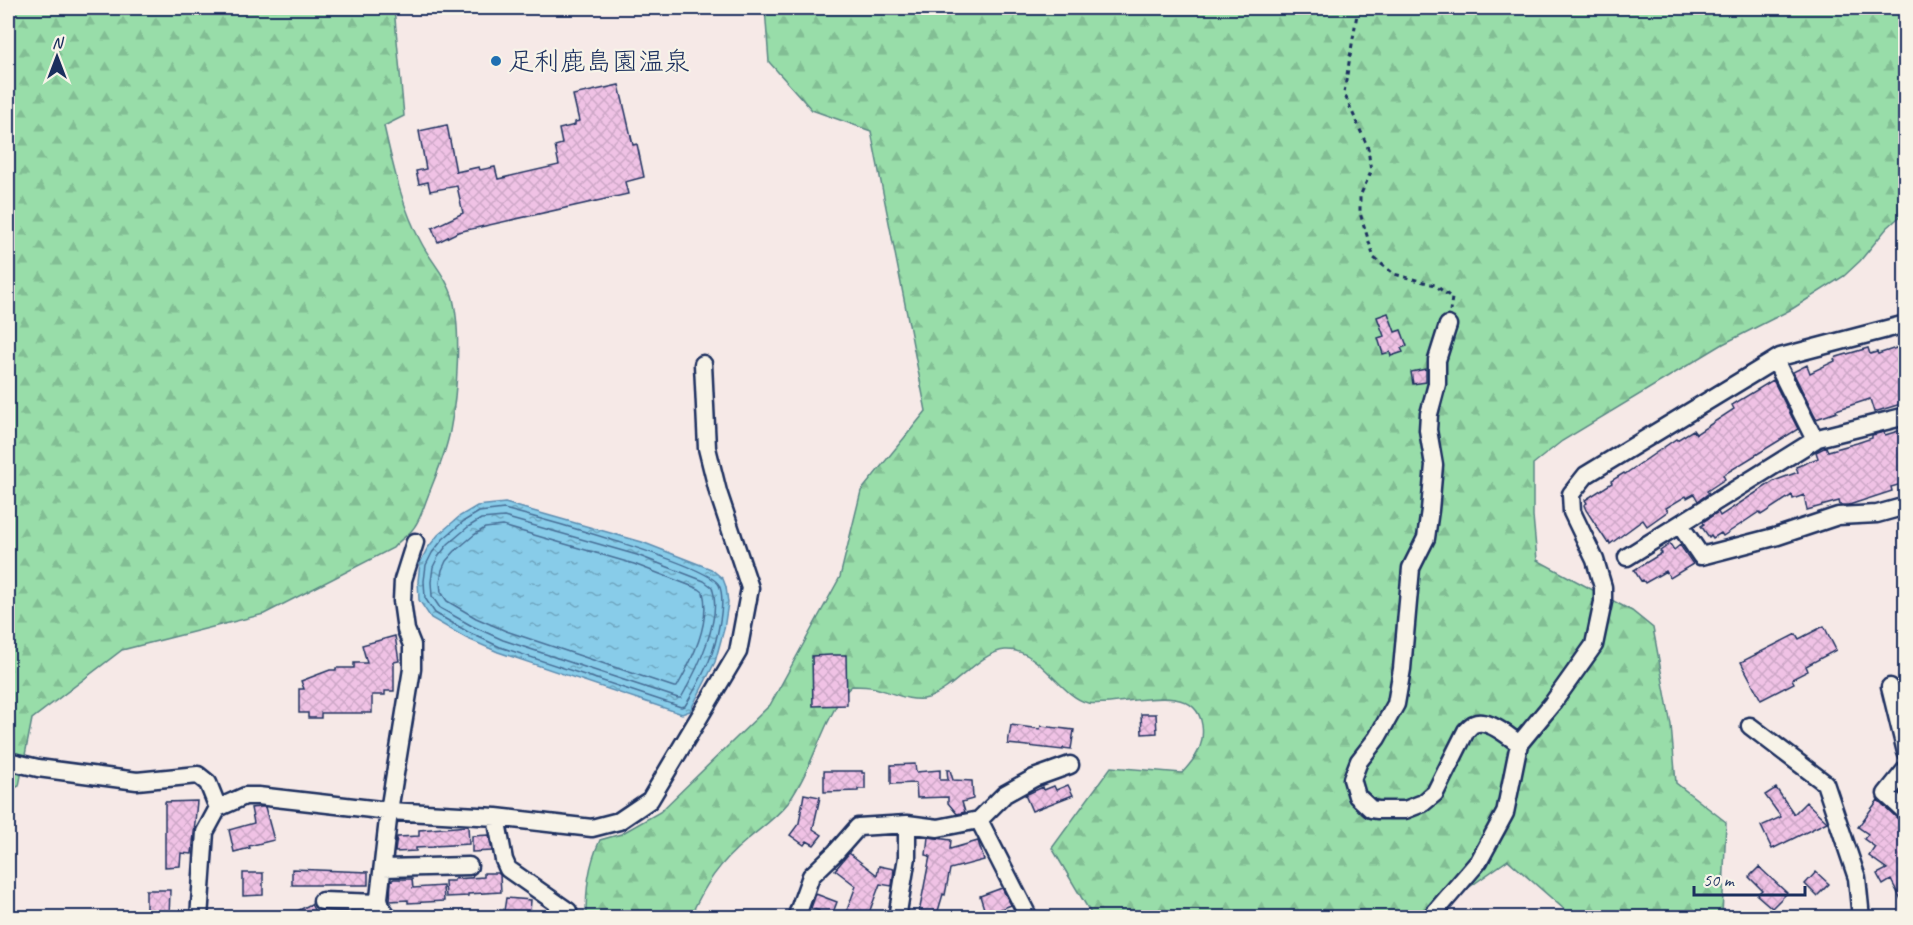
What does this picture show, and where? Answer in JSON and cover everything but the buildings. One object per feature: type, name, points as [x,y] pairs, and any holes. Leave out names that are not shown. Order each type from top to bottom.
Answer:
[{"type":"street","points":[[1430,918],[1479,861],[1505,813],[1519,744],[1552,704],[1594,645],[1603,602],[1603,587],[1595,560],[1572,512],[1571,494],[1586,474],[1780,357],[1905,324]]},
{"type":"street","points":[[1448,325],[1437,360],[1437,384],[1428,430],[1434,465],[1430,510],[1426,538],[1411,568],[1402,669],[1396,704],[1377,738],[1359,761],[1352,779],[1354,788],[1358,796],[1371,809],[1405,810],[1424,803],[1435,793],[1466,731],[1474,724],[1485,722],[1519,744]]},
{"type":"street","points":[[1775,360],[1815,440]]},
{"type":"street","points":[[199,918],[205,832],[219,808],[245,796],[389,811],[496,817],[592,828],[619,821],[650,800],[738,652],[750,588],[718,492],[707,448],[703,364]]},
{"type":"street","points":[[1627,557],[1815,440],[1905,416]]},
{"type":"street","points":[[1680,525],[1701,556],[1778,536],[1838,516],[1878,514],[1905,506]]},
{"type":"street","points":[[389,918],[379,903],[389,811],[412,669],[411,645],[406,630],[402,601],[404,580],[415,542]]},
{"type":"street","points":[[1890,687],[1905,752]]},
{"type":"street","points":[[1750,726],[1825,783],[1857,878],[1861,918]]},
{"type":"street","points":[[8,761],[38,768],[137,781],[198,775],[208,783],[219,808]]},
{"type":"street","points":[[796,918],[811,876],[858,827],[908,824],[938,828],[979,820],[1005,794],[1034,777],[1070,765]]},
{"type":"street","points":[[1905,770],[1886,794],[1905,812]]},
{"type":"street","points":[[496,817],[504,860],[508,868],[568,911],[568,918]]},
{"type":"street","points":[[979,820],[1029,918]]},
{"type":"street","points":[[897,918],[907,857],[908,824]]},
{"type":"street","points":[[383,868],[469,866]]},
{"type":"street","points":[[322,901],[379,903]]},
{"type":"path","points":[[1358,8],[1344,93],[1368,148],[1371,172],[1360,196],[1360,213],[1374,258],[1378,263],[1394,274],[1435,285],[1452,298],[1448,325]]},
{"type":"green space","points":[[8,8],[394,8],[404,116],[384,126],[409,216],[422,244],[446,281],[452,295],[458,344],[455,399],[448,439],[421,515],[410,532],[393,548],[264,614],[122,650],[32,719],[19,786],[8,791]]},
{"type":"green space","points":[[765,8],[1905,8],[1905,212],[1887,228],[1860,261],[1844,276],[1792,309],[1723,344],[1562,441],[1533,464],[1533,516],[1537,560],[1632,611],[1653,628],[1671,725],[1676,783],[1726,822],[1722,917],[1573,917],[1508,860],[1427,917],[1093,917],[1052,848],[1111,767],[1182,773],[1198,752],[1203,733],[1202,725],[1196,711],[1186,702],[1171,699],[1154,698],[1102,704],[1088,703],[1078,699],[1029,656],[1018,651],[1005,650],[986,657],[947,687],[928,698],[908,698],[872,687],[852,686],[835,708],[805,774],[788,803],[721,866],[707,885],[690,917],[586,918],[588,878],[600,840],[621,834],[660,812],[770,705],[840,577],[861,491],[926,411],[871,131],[812,110],[769,62]]},
{"type":"water","points":[[505,503],[642,542],[711,569],[723,579],[728,603],[724,629],[715,662],[690,711],[682,714],[498,652],[466,638],[431,618],[419,600],[420,563],[427,549],[438,535],[460,516],[477,506]]},
{"type":"place","name":"足利鹿島園温泉","points":[[496,61]]}]
